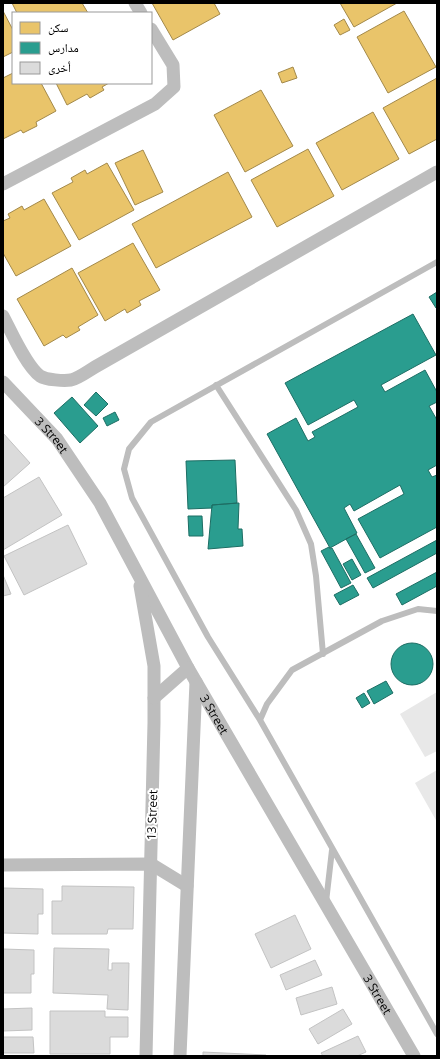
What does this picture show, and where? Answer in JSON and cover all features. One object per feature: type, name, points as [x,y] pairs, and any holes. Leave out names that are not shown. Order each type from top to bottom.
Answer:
[{"type":"street","points":[[135,3],[140,12]]},
{"type":"street","points":[[3,184],[155,104],[174,87],[173,65],[152,31]]},
{"type":"street","points":[[3,316],[24,355],[40,376],[47,379],[71,380],[437,172]]},
{"type":"street","name":"3 Street","points":[[3,382],[57,439],[100,503],[188,668],[414,1056]]},
{"type":"street","name":"13 Street","points":[[138,575],[154,666],[146,1056]]},
{"type":"street","points":[[154,698],[188,668]]},
{"type":"street","points":[[180,1056],[196,682]]},
{"type":"street","points":[[3,865],[151,864],[187,886]]},
{"type":"lane","points":[[437,262],[151,422],[129,449],[124,469],[132,498],[208,637],[260,720],[437,1034]]},
{"type":"lane","points":[[216,385],[296,510],[311,544],[316,576],[323,654]]},
{"type":"lane","points":[[260,720],[267,704],[292,670],[382,621],[418,609],[437,611]]},
{"type":"lane","points":[[326,904],[332,850]]},
{"type":"shaded area","points":[[437,692],[437,751],[425,757],[400,714]]},
{"type":"shaded area","points":[[437,770],[437,822],[415,783]]},
{"type":"building: سكن","points":[[12,3],[82,3],[87,12],[16,12]]},
{"type":"building: سكن","points":[[152,3],[214,3],[220,14],[173,40]]},
{"type":"building: سكن","points":[[340,3],[397,3],[354,27]]},
{"type":"building: سكن","points":[[3,11],[12,28],[12,52],[3,57]]},
{"type":"building: سكن","points":[[404,11],[436,67],[388,93],[357,37]]},
{"type":"building: سكن","points":[[344,19],[350,30],[340,35],[334,25]]},
{"type":"building: سكن","points":[[293,67],[297,78],[282,83],[278,73]]},
{"type":"building: سكن","points":[[12,74],[12,84],[42,84],[56,111],[36,122],[37,126],[23,133],[21,130],[3,139],[3,78]]},
{"type":"building: سكن","points":[[437,78],[437,139],[409,154],[383,108]]},
{"type":"building: سكن","points":[[56,84],[107,84],[102,87],[104,90],[90,98],[87,94],[67,105]]},
{"type":"building: سكن","points":[[261,90],[293,146],[245,172],[214,115]]},
{"type":"building: سكن","points":[[373,112],[399,159],[342,190],[316,143]]},
{"type":"building: سكن","points":[[308,149],[334,196],[277,227],[251,180]]},
{"type":"building: سكن","points":[[143,150],[163,192],[135,205],[115,163]]},
{"type":"building: سكن","points":[[107,163],[134,210],[79,240],[52,193],[73,182],[71,178],[85,170],[87,174]]},
{"type":"building: سكن","points":[[228,172],[252,217],[156,268],[132,224]]},
{"type":"building: سكن","points":[[44,199],[71,246],[16,276],[3,253],[3,221],[10,218],[8,214],[22,206],[24,210]]},
{"type":"building: سكن","points":[[133,243],[160,290],[139,301],[141,305],[127,313],[125,309],[105,321],[78,273]]},
{"type":"building: سكن","points":[[72,268],[98,315],[78,327],[80,330],[66,338],[63,335],[44,346],[17,299]]},
{"type":"building: مدارس","points":[[437,292],[437,307],[436,308],[429,297]]},
{"type":"building: مدارس","points":[[413,314],[436,355],[381,385],[385,392],[425,370],[437,392],[437,402],[429,406],[437,420],[437,465],[428,470],[432,477],[437,475],[437,527],[380,558],[358,519],[404,494],[400,485],[354,511],[350,504],[344,508],[357,533],[330,548],[267,434],[296,418],[308,441],[315,437],[312,432],[358,407],[354,400],[308,425],[285,383]]},
{"type":"building: مدارس","points":[[96,392],[108,404],[96,416],[84,405]]},
{"type":"building: مدارس","points":[[72,397],[98,426],[80,443],[54,413]]},
{"type":"building: مدارس","points":[[115,412],[119,420],[107,426],[103,418]]},
{"type":"building: مدارس","points":[[235,460],[237,503],[212,505],[212,508],[188,509],[186,461]]},
{"type":"building: مدارس","points":[[239,503],[238,529],[242,529],[243,546],[208,549],[212,505]]},
{"type":"building: مدارس","points":[[188,516],[202,516],[203,536],[189,536]]},
{"type":"building: مدارس","points":[[356,534],[375,568],[365,573],[346,539]]},
{"type":"building: مدارس","points":[[437,540],[437,553],[373,588],[367,578]]},
{"type":"building: مدارس","points":[[329,547],[330,549],[332,548],[351,583],[341,588],[321,551]]},
{"type":"building: مدارس","points":[[352,559],[361,575],[352,580],[343,564]]},
{"type":"building: مدارس","points":[[437,572],[437,586],[402,605],[396,594]]},
{"type":"building: مدارس","points":[[353,585],[359,595],[340,605],[334,595]]},
{"type":"building: مدارس","points":[[408,643],[416,643],[424,646],[430,652],[433,664],[430,676],[424,682],[416,685],[408,685],[400,682],[394,676],[391,668],[391,660],[394,652],[400,646]]},
{"type":"building: مدارس","points":[[386,681],[393,693],[374,704],[367,691]]},
{"type":"building: مدارس","points":[[364,693],[370,703],[362,708],[356,698]]},
{"type":"building: أخرى","points":[[3,433],[30,463],[3,487]]},
{"type":"building: أخرى","points":[[39,477],[62,515],[3,550],[3,498]]},
{"type":"building: أخرى","points":[[68,525],[87,564],[24,595],[4,556]]},
{"type":"building: أخرى","points":[[3,575],[11,594],[3,596]]},
{"type":"building: أخرى","points":[[62,886],[134,887],[133,929],[108,929],[107,934],[52,934],[52,901],[62,901]]},
{"type":"building: أخرى","points":[[3,888],[43,889],[43,914],[38,914],[38,934],[3,933]]},
{"type":"building: أخرى","points":[[295,915],[311,949],[271,968],[255,934]]},
{"type":"building: أخرى","points":[[54,948],[109,949],[108,970],[112,970],[112,963],[129,963],[128,1010],[107,1009],[108,995],[53,993]]},
{"type":"building: أخرى","points":[[3,949],[34,950],[34,974],[31,974],[31,993],[3,993]]},
{"type":"building: أخرى","points":[[315,960],[322,975],[286,990],[280,975]]},
{"type":"building: أخرى","points":[[332,987],[337,1004],[301,1015],[296,998]]},
{"type":"building: أخرى","points":[[32,1008],[32,1030],[3,1031],[3,1009]]},
{"type":"building: أخرى","points":[[343,1009],[352,1024],[318,1044],[309,1029]]},
{"type":"building: أخرى","points":[[50,1011],[105,1011],[105,1017],[128,1017],[128,1037],[110,1037],[110,1054],[50,1054]]},
{"type":"building: أخرى","points":[[358,1036],[366,1052],[357,1056],[323,1056],[321,1053]]},
{"type":"building: أخرى","points":[[3,1037],[33,1037],[34,1053],[3,1053]]},
{"type":"building: أخرى","points":[[203,1052],[266,1055],[266,1056],[203,1056]]}]
